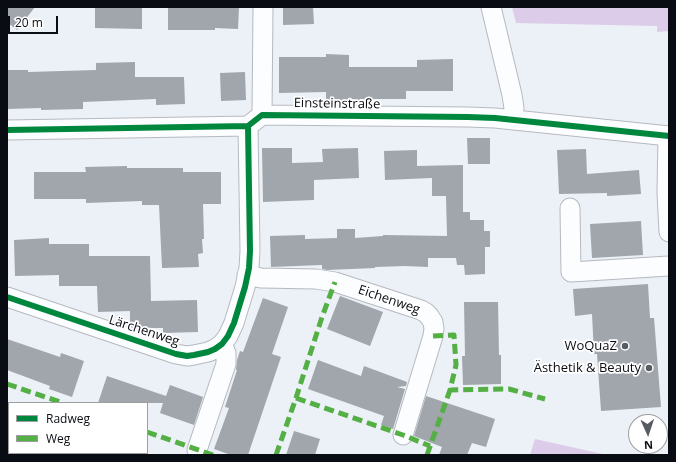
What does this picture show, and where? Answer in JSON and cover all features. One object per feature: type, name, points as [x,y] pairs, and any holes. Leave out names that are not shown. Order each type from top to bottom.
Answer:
[{"type":"street","points":[[197,450],[226,364],[226,353],[222,344],[228,336],[234,323],[245,287],[247,275],[250,251],[255,120],[263,7]]},
{"type":"street","points":[[491,7],[512,94],[514,108],[513,119]]},
{"type":"street","name":"Einsteinstraße","points":[[7,130],[255,120],[468,116],[513,119],[669,136]]},
{"type":"street","points":[[669,136],[667,193],[669,232]]},
{"type":"street","points":[[570,208],[571,272],[669,266]]},
{"type":"street","name":"Eichenweg","points":[[247,275],[266,278],[307,278],[329,280],[421,310],[430,316],[433,322],[433,336],[403,435]]},
{"type":"street","name":"Lärchenweg","points":[[7,297],[176,354],[186,356],[201,354],[215,349],[222,344]]},
{"type":"shaded area","points":[[512,7],[669,7],[669,31],[657,32],[657,26],[516,23]]},
{"type":"shaded area","points":[[535,439],[607,455],[530,455]]},
{"type":"building","points":[[7,7],[35,7],[17,30],[7,22]]},
{"type":"building","points":[[95,7],[142,7],[142,29],[95,28]]},
{"type":"building","points":[[168,7],[239,7],[238,29],[215,28],[215,30],[168,30]]},
{"type":"building","points":[[283,7],[313,7],[314,24],[283,25]]},
{"type":"building","points":[[326,54],[349,55],[349,67],[417,67],[417,60],[453,59],[453,91],[406,91],[406,99],[360,99],[360,101],[326,101],[326,92],[279,93],[279,57],[326,57]]},
{"type":"building","points":[[135,62],[135,77],[184,77],[185,104],[156,105],[156,99],[83,102],[83,109],[7,109],[7,70],[28,70],[28,72],[96,70],[96,63]]},
{"type":"building","points":[[245,72],[246,100],[221,101],[220,73]]},
{"type":"building","points":[[467,138],[490,138],[490,164],[468,164]]},
{"type":"building","points":[[262,148],[292,148],[292,163],[323,162],[322,149],[358,148],[359,178],[314,180],[314,200],[263,202]]},
{"type":"building","points":[[586,149],[587,174],[639,170],[641,194],[607,196],[607,193],[559,194],[557,150]]},
{"type":"building","points":[[417,150],[417,166],[463,165],[463,212],[470,212],[470,220],[484,220],[484,231],[490,231],[490,247],[485,247],[485,274],[465,275],[464,265],[457,265],[456,258],[428,258],[428,267],[405,266],[327,270],[322,269],[322,265],[271,267],[270,236],[305,235],[305,239],[337,238],[337,229],[355,229],[355,238],[383,235],[447,236],[446,196],[432,196],[432,178],[385,180],[384,151]]},
{"type":"building","points":[[127,166],[127,168],[183,168],[183,172],[221,172],[221,204],[203,204],[204,239],[202,239],[203,253],[198,254],[199,267],[162,268],[159,205],[142,205],[142,201],[86,203],[86,199],[34,199],[34,172],[86,172],[85,167]]},
{"type":"building","points":[[641,221],[643,255],[592,258],[590,224]]},
{"type":"building","points":[[49,238],[49,244],[89,244],[89,256],[150,256],[151,301],[197,300],[198,332],[163,333],[163,328],[130,327],[130,311],[98,312],[97,286],[59,286],[59,275],[15,276],[14,240]]},
{"type":"building","name":"WoQuaZ","points":[[648,284],[650,318],[654,318],[661,407],[601,411],[597,354],[594,354],[592,314],[575,316],[573,289]]},
{"type":"building","points":[[340,296],[383,312],[370,346],[327,329]]},
{"type":"building","points":[[263,298],[288,307],[272,354],[281,357],[248,455],[231,455],[214,449],[229,408],[225,407],[237,370],[237,360],[240,351],[243,352]]},
{"type":"building","points":[[464,302],[498,302],[501,384],[463,385],[462,356],[465,356]]},
{"type":"building","points":[[7,339],[60,357],[61,353],[84,361],[72,397],[49,389],[50,386],[7,370]]},
{"type":"building","points":[[318,360],[361,376],[364,366],[407,382],[406,386],[397,387],[405,389],[393,429],[381,425],[384,416],[308,389]]},
{"type":"building","points":[[107,376],[166,396],[170,385],[203,397],[194,425],[160,413],[163,403],[98,402]]},
{"type":"building","points":[[426,396],[495,419],[486,447],[472,443],[467,455],[439,455],[442,447],[414,436]]},
{"type":"building","points":[[294,431],[320,439],[315,455],[286,455]]},
{"type":"marked path","points":[[276,455],[335,282]]},
{"type":"marked path","points":[[433,336],[454,335],[456,365],[450,390],[509,389],[545,399]]},
{"type":"marked path","points":[[7,384],[60,402]]},
{"type":"marked path","points":[[427,455],[450,390]]},
{"type":"marked path","points":[[296,398],[403,435],[430,446]]},
{"type":"marked path","points":[[148,432],[213,455]]},
{"type":"cycle path","points":[[7,130],[248,126],[262,115],[495,118],[669,136]]},
{"type":"cycle path","points":[[7,297],[176,354],[187,356],[208,352],[215,349],[222,344],[228,336],[234,323],[249,268],[248,126]]},
{"type":"place","name":"WoQuaZ","points":[[625,346]]},
{"type":"place","name":"Ästhetik & Beauty","points":[[649,368]]}]
